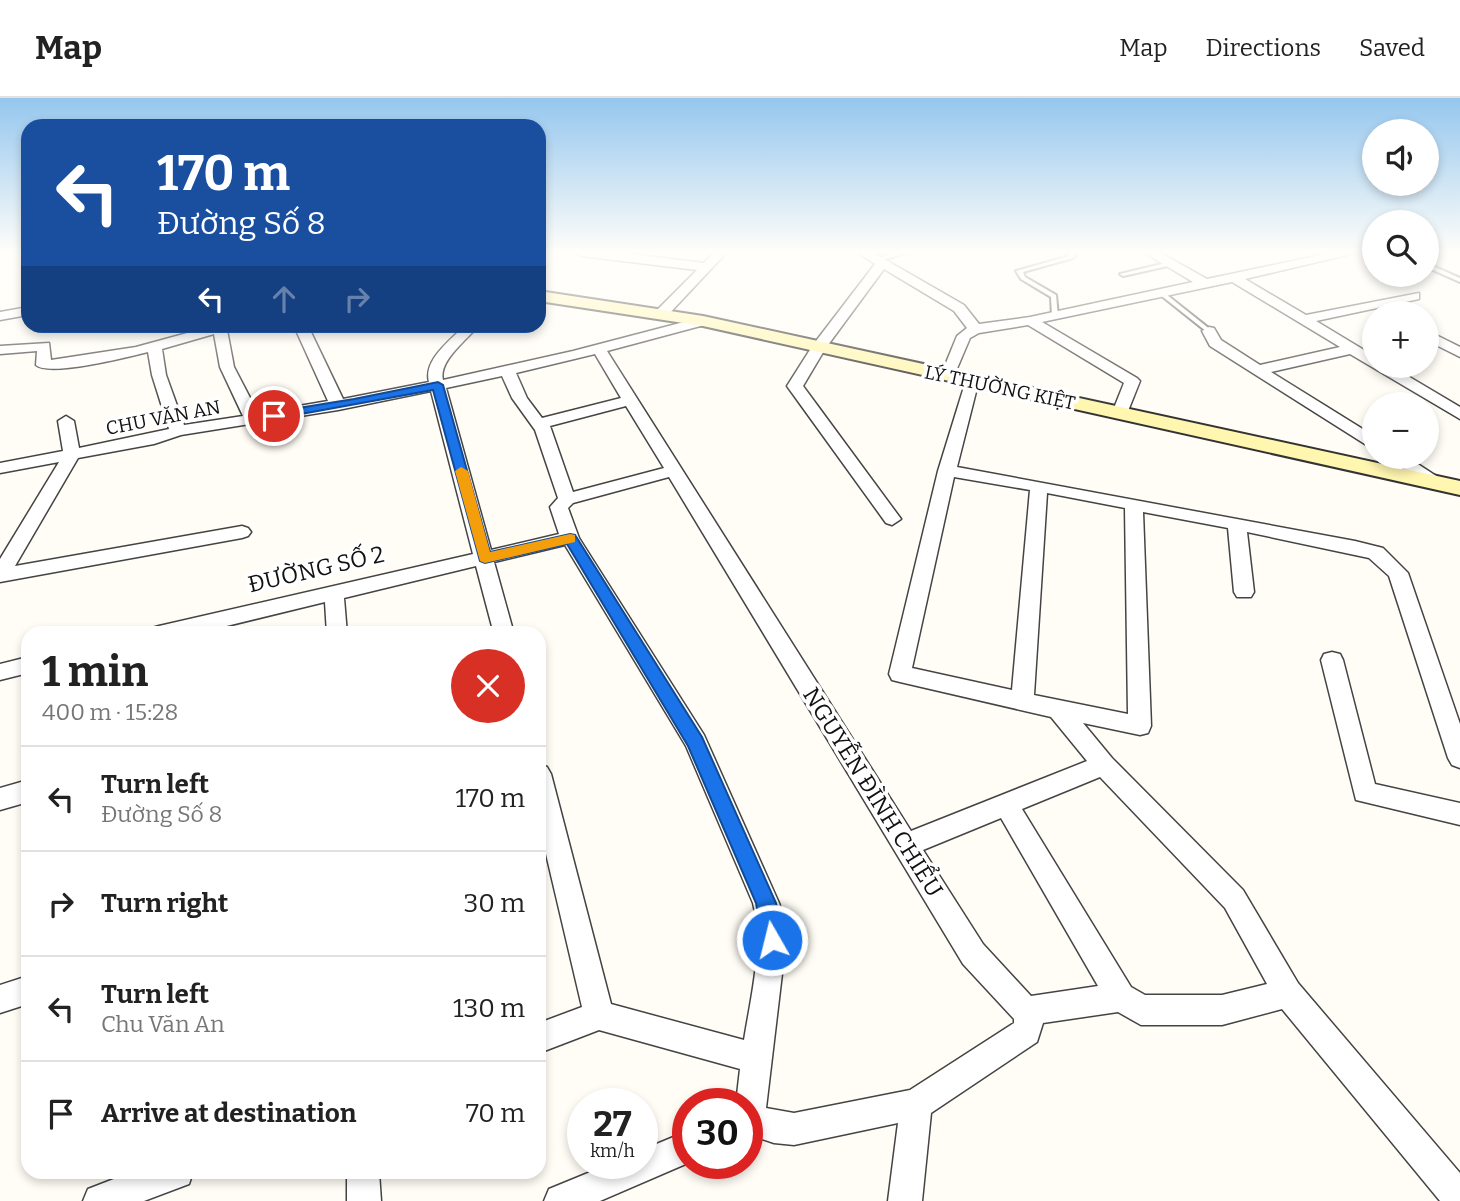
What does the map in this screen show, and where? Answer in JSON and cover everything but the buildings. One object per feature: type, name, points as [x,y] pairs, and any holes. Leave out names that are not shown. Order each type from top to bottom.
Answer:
[{"type":"street","name":"LÝ THƯỜNG KIỆT","points":[[593,303],[703,321],[1460,488]]},
{"type":"street","points":[[662,313],[671,303]]},
{"type":"street","points":[[850,303],[796,383],[797,391],[892,519]]},
{"type":"street","points":[[951,303],[959,308],[975,329]]},
{"type":"street","points":[[948,375],[964,336],[975,329],[1030,321],[1110,303]]},
{"type":"street","points":[[1276,303],[1362,355]]},
{"type":"street","points":[[1304,320],[1362,307]]},
{"type":"street","points":[[0,316],[21,312]]},
{"type":"street","points":[[1272,316],[1290,312]]},
{"type":"street","name":"CHU VĂN AN","points":[[0,468],[154,439],[178,431],[338,405],[438,385],[600,351],[703,321]]},
{"type":"street","points":[[1030,321],[1132,381],[1120,413]]},
{"type":"street","points":[[1209,331],[1215,343],[1362,435]]},
{"type":"street","points":[[0,350],[44,346],[43,365],[119,356],[200,333]]},
{"type":"street","points":[[224,333],[227,367],[253,419]]},
{"type":"street","points":[[304,333],[338,405]]},
{"type":"street","points":[[465,333],[435,368],[502,626]]},
{"type":"street","points":[[1439,341],[1460,353]]},
{"type":"street","points":[[154,345],[159,375],[178,431]]},
{"type":"street","points":[[1258,370],[1352,349]]},
{"type":"street","name":"NGUYỄN ĐÌNH CHIỂU","points":[[600,351],[973,954],[1026,1011]]},
{"type":"street","points":[[507,370],[520,398],[540,426],[568,499]]},
{"type":"street","points":[[1401,378],[1460,414]]},
{"type":"street","points":[[972,380],[947,471],[900,674],[1140,726],[1134,504]]},
{"type":"street","points":[[540,426],[544,421],[632,400]]},
{"type":"street","points":[[0,575],[72,454],[66,421]]},
{"type":"street","points":[[1415,469],[1438,483]]},
{"type":"street","points":[[676,470],[568,499],[559,507],[570,538],[696,743],[766,903],[772,940],[753,1088]]},
{"type":"street","points":[[947,471],[1134,504],[1376,553],[1387,560],[1398,573],[1460,758]]},
{"type":"street","points":[[1022,701],[1039,486]]},
{"type":"street","points":[[1237,524],[1244,592]]},
{"type":"street","points":[[0,575],[242,532]]},
{"type":"street","name":"ĐƯỜNG SỐ 2","points":[[192,626],[570,538]]},
{"type":"street","points":[[334,591],[336,626]]},
{"type":"street","points":[[1332,660],[1365,792],[1460,814]]},
{"type":"street","points":[[0,672],[21,667]]},
{"type":"street","points":[[1058,709],[1104,765],[1234,899],[1288,993],[1460,1199]]},
{"type":"street","points":[[905,845],[1104,765]]},
{"type":"street","points":[[0,799],[21,793]]},
{"type":"street","points":[[546,802],[599,1015]]},
{"type":"street","points":[[1007,806],[1121,997],[1141,1010],[1222,1010],[1288,993]]},
{"type":"street","points":[[0,999],[21,992]]},
{"type":"street","points":[[763,1123],[794,1129],[916,1104],[1027,1032],[1029,1022],[1026,1011],[1121,997]]},
{"type":"street","points":[[546,1035],[599,1015],[757,1059]]},
{"type":"street","points":[[905,1201],[916,1104]]},
{"type":"street","points":[[561,1201],[672,1154]]},
{"type":"street","points":[[100,1201],[158,1179]]},
{"type":"street","points":[[363,1179],[364,1201]]},
{"type":"lane","points":[[1054,303],[1055,316]]},
{"type":"lane","points":[[1174,303],[1209,331]]},
{"type":"slow traffic","points":[[461,471],[485,558],[570,538]]},
{"type":"route","points":[[274,416],[438,385],[485,558],[570,538],[696,743],[766,903],[772,940]]}]
